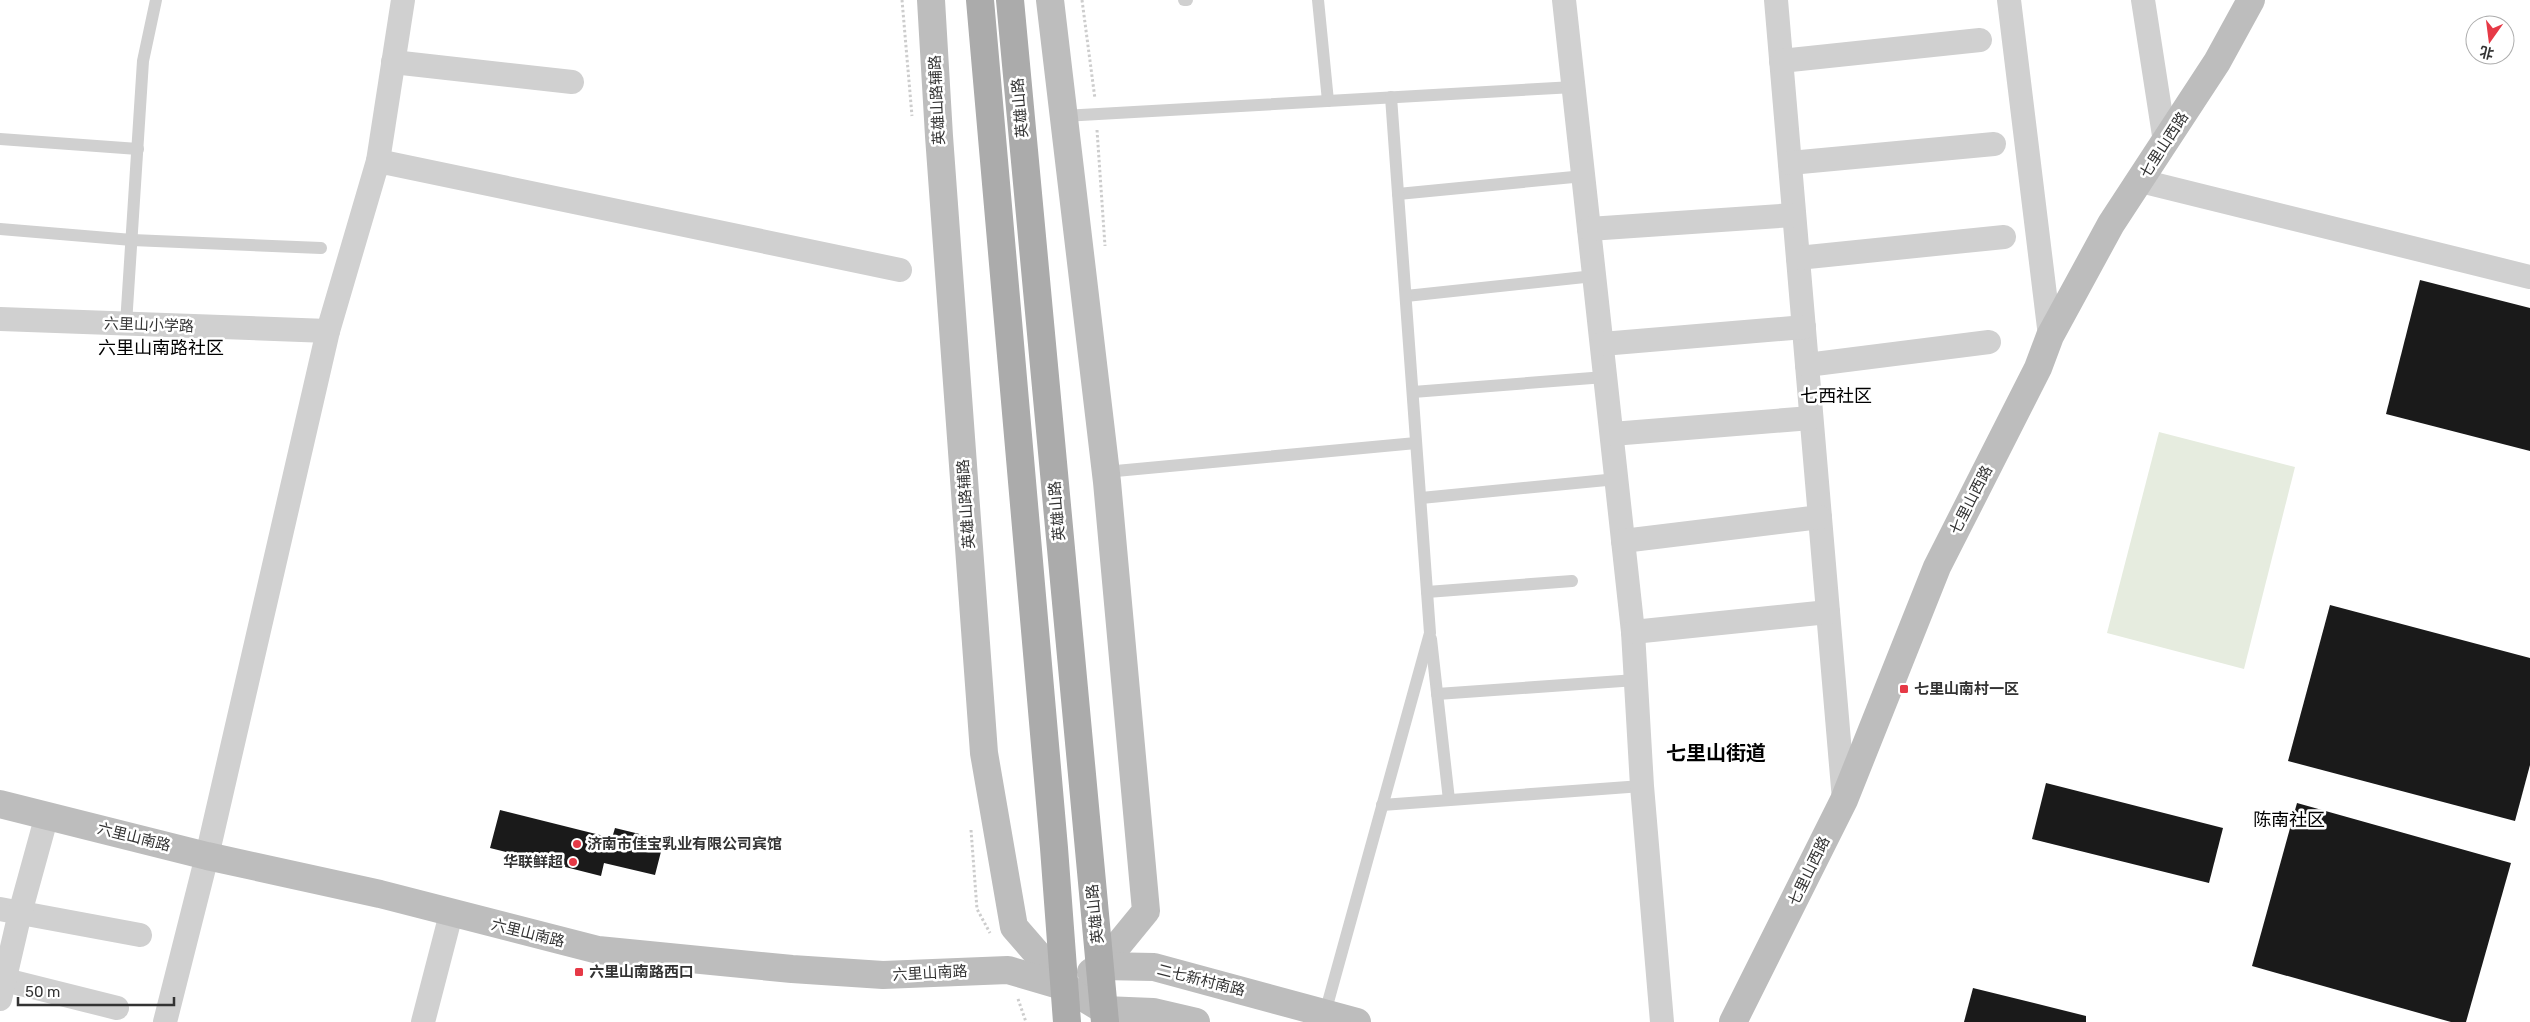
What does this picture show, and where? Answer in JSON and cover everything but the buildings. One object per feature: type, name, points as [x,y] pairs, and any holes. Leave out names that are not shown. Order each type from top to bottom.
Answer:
[{"type":"main road","name":"英雄山路辅路","points":[[931,0],[938,136],[984,752],[1014,927],[1066,987]]},
{"type":"main road","name":"英雄山路","points":[[980,0],[1066,987],[1067,1022]]},
{"type":"main road","name":"英雄山路","points":[[1010,0],[1105,1016]]},
{"type":"main road","points":[[1050,0],[1105,472],[1146,911],[1101,966],[1066,987],[1105,1016],[1153,1012],[1196,1022]]},
{"type":"main road","name":"七里山西路","points":[[1733,1022],[1844,800],[1937,567],[2038,368],[2050,336],[2111,224],[2141,181],[2217,62],[2251,0]]},
{"type":"main road","name":"六里山南路","points":[[0,804],[206,856],[380,894],[451,914],[598,950],[792,969],[883,975],[1008,970],[1066,987]]},
{"type":"main road","name":"二七新村南路","points":[[1101,966],[1154,966],[1357,1022]]},
{"type":"street","points":[[165,1022],[206,856],[328,331],[378,161],[402,0]]},
{"type":"street","points":[[1564,0],[1633,632],[1642,786],[1662,1022]]},
{"type":"street","points":[[1776,0],[1844,800]]},
{"type":"street","points":[[2009,0],[2050,336]]},
{"type":"street","points":[[2143,0],[2166,142]]},
{"type":"street","points":[[1781,61],[1980,40]]},
{"type":"street","points":[[393,62],[572,82]]},
{"type":"street","points":[[1790,163],[1994,144]]},
{"type":"street","points":[[378,161],[900,270]]},
{"type":"street","points":[[2141,181],[2530,277]]},
{"type":"street","points":[[1589,229],[1794,215]]},
{"type":"street","points":[[1798,258],[2004,237]]},
{"type":"street","name":"六里山小学路","points":[[0,319],[328,331]]},
{"type":"street","points":[[1602,344],[1804,327]]},
{"type":"street","points":[[1807,365],[1989,342]]},
{"type":"street","points":[[1612,434],[1811,418]]},
{"type":"street","points":[[1623,541],[1820,517]]},
{"type":"street","points":[[1633,632],[1828,612]]},
{"type":"street","points":[[47,815],[10,911],[2,991],[117,1008]]},
{"type":"street","points":[[10,911],[140,935]]},
{"type":"street","points":[[422,1022],[451,914]]},
{"type":"lane","points":[[126,324],[143,61],[156,0]]},
{"type":"lane","points":[[1318,0],[1328,100]]},
{"type":"lane","points":[[1063,116],[1574,87]]},
{"type":"lane","points":[[1391,97],[1430,633],[1449,800]]},
{"type":"lane","points":[[0,139],[138,149]]},
{"type":"lane","points":[[1398,194],[1584,176]]},
{"type":"lane","points":[[0,229],[132,240],[321,248]]},
{"type":"lane","points":[[1406,296],[1594,276]]},
{"type":"lane","points":[[1413,392],[1605,376]]},
{"type":"lane","points":[[1105,472],[1416,443]]},
{"type":"lane","points":[[1421,498],[1617,479]]},
{"type":"lane","points":[[1427,592],[1572,581]]},
{"type":"lane","points":[[1325,1013],[1430,633]]},
{"type":"lane","points":[[1437,694],[1636,680]]},
{"type":"lane","points":[[1382,806],[1642,786]]},
{"type":"shaded area","points":[[2159,432],[2295,467],[2244,669],[2107,633]]},
{"type":"place","name":"七里山南村一区","points":[[1904,689]]},
{"type":"place","name":"济南市佳宝乳业有限公司宾馆","points":[[577,844]]},
{"type":"place","name":"华联鲜超","points":[[573,862]]},
{"type":"place","name":"六里山南路西口","points":[[579,972]]},
{"type":"district","name":"六里山南路社区","points":[[161,348]]},
{"type":"district","name":"七西社区","points":[[1836,396]]},
{"type":"district","name":"七里山街道","points":[[1716,753]]},
{"type":"district","name":"陈南社区","points":[[2289,820]]}]
